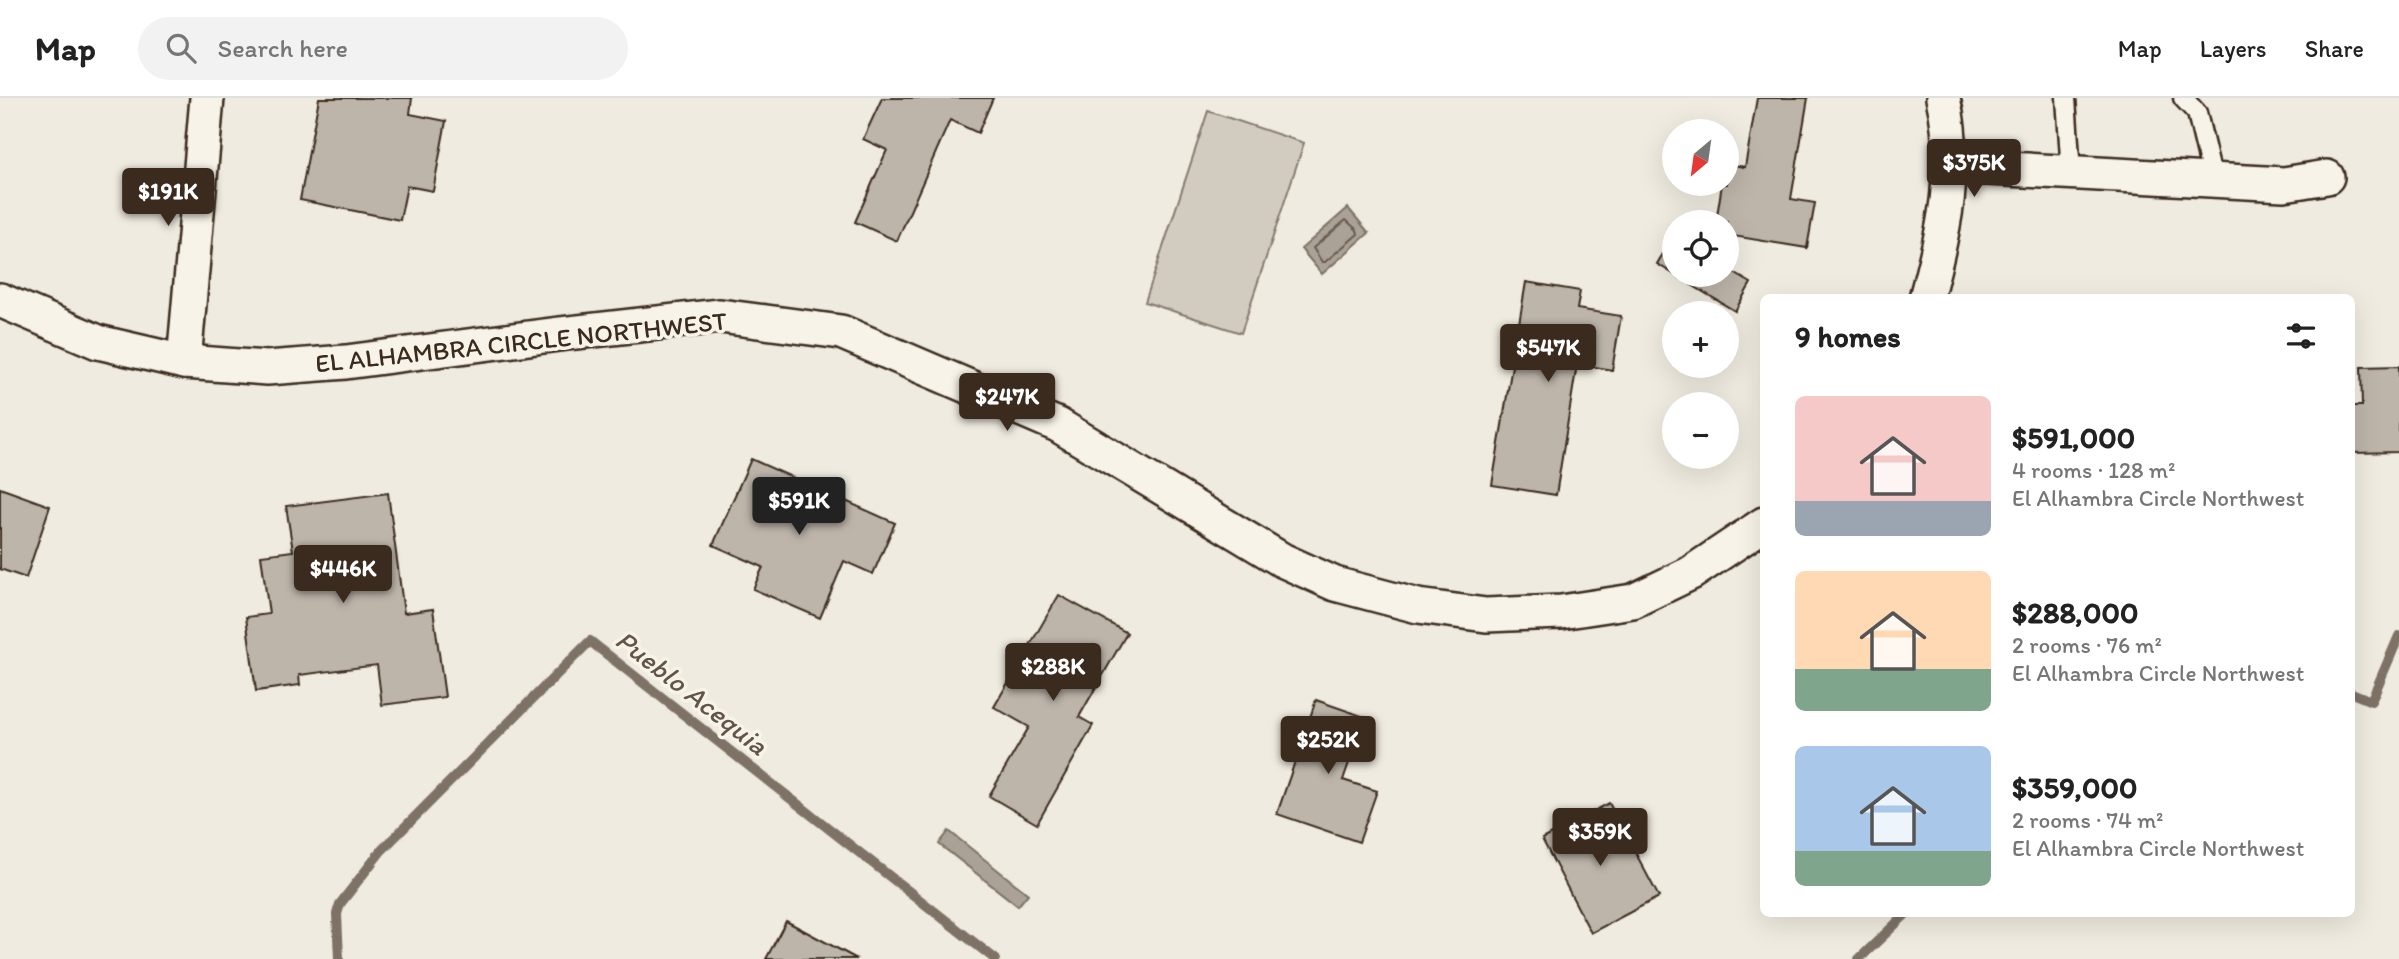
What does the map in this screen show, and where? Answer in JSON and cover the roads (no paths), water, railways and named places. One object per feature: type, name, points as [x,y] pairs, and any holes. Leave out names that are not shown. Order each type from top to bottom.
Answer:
[{"type":"street","points":[[184,362],[206,98]]},
{"type":"street","points":[[1927,294],[1941,244],[1952,166],[1943,98]]},
{"type":"street","points":[[1952,166],[2284,184],[2327,177]]},
{"type":"street","name":"EL ALHAMBRA CIRCLE NORTHWEST","points":[[0,300],[98,342],[184,362],[267,368],[346,362],[720,316],[841,332],[1058,425],[1282,560],[1335,584],[1418,606],[1486,615],[1561,612],[1633,601],[1692,573],[1760,527]]},
{"type":"lane","points":[[2066,98],[2071,173]]},
{"type":"lane","points":[[2183,98],[2197,113],[2213,180]]},
{"type":"water","points":[[1348,208],[1369,233],[1322,274],[1301,249]]},
{"type":"water","points":[[949,831],[1028,894],[1018,906],[939,844]]},
{"type":"waterway","name":"Pueblo Acequia","points":[[2355,694],[2371,701],[2399,636]]},
{"type":"waterway","name":"Pueblo Acequia","points":[[339,959],[337,914],[340,904],[381,851],[590,641],[995,959]]},
{"type":"waterway","name":"Pueblo Acequia","points":[[1859,959],[1903,917]]}]
